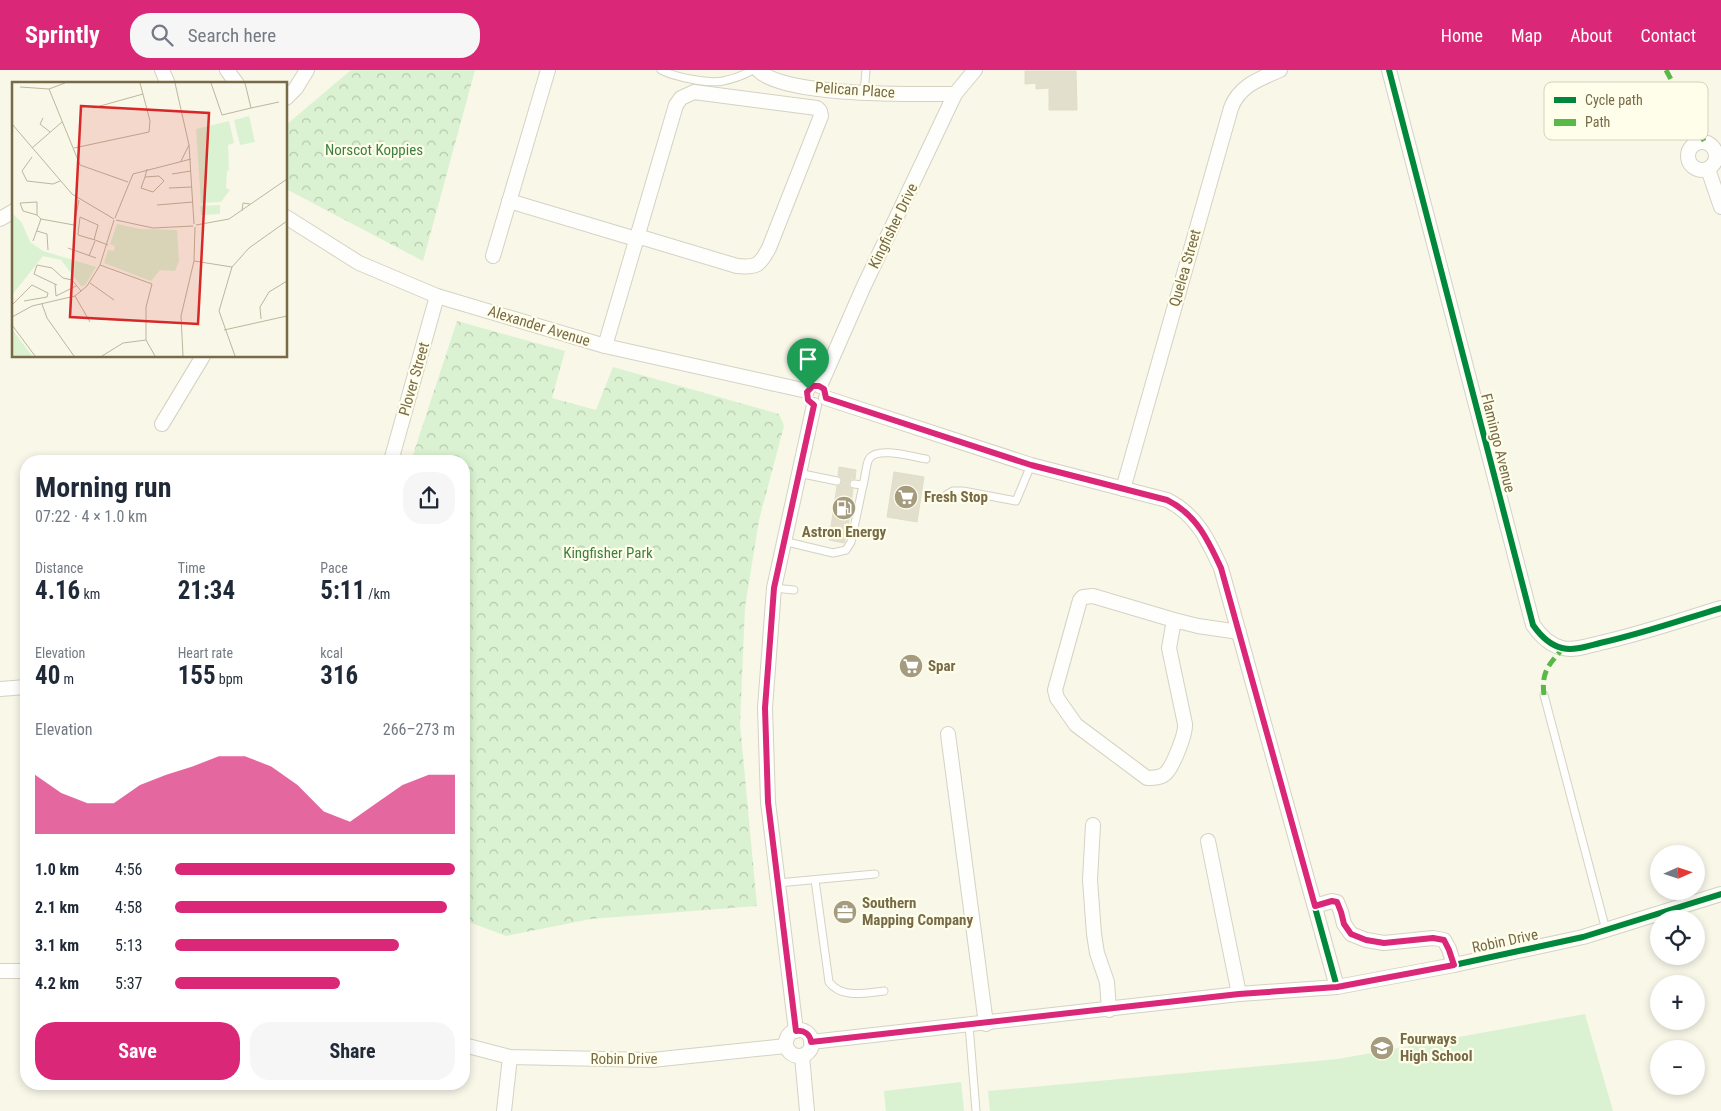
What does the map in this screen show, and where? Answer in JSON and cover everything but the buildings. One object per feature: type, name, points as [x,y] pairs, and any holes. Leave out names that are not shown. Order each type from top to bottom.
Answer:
[{"type":"street","points":[[162,70],[167,82]]},
{"type":"street","points":[[227,70],[236,82]]},
{"type":"street","points":[[288,96],[296,88],[307,70]]},
{"type":"street","points":[[493,256],[548,70]]},
{"type":"street","name":"Pelican Place","points":[[758,70],[763,75],[783,83],[864,94],[956,94]]},
{"type":"street","name":"Kingfisher Drive","points":[[796,1031],[768,802],[765,708],[774,588],[798,473],[817,395],[863,288],[956,94],[975,70]]},
{"type":"street","name":"Quelea Street","points":[[1123,489],[1231,108],[1234,100],[1242,90],[1280,70]]},
{"type":"street","name":"Flamingo Avenue","points":[[1389,70],[1533,625],[1548,642],[1563,648],[1579,648],[1628,637],[1721,608]]},
{"type":"street","points":[[510,201],[637,237],[737,266],[751,267],[762,262],[769,248],[821,116],[820,111],[817,108],[694,92],[681,98],[676,104],[637,237],[605,346]]},
{"type":"street","points":[[1708,169],[1721,207]]},
{"type":"street","points":[[0,219],[12,211]]},
{"type":"street","name":"Alexander Avenue","points":[[288,221],[360,263],[438,296],[605,346],[817,395],[1031,465],[1167,500],[1179,505],[1195,520],[1205,535],[1221,568],[1337,987]]},
{"type":"street","name":"Plover Street","points":[[393,455],[438,296]]},
{"type":"street","points":[[162,424],[202,358]]},
{"type":"street","points":[[1174,620],[1169,648],[1186,730],[1168,772],[1161,777],[1147,778],[1076,725],[1057,698],[1056,690],[1080,600],[1083,597],[1093,596],[1198,626],[1239,632]]},
{"type":"street","points":[[0,689],[20,687]]},
{"type":"street","points":[[948,734],[986,1024]]},
{"type":"street","points":[[1093,825],[1090,880],[1094,934],[1097,953],[1106,982],[1109,1010]]},
{"type":"street","points":[[1208,841],[1239,994]]},
{"type":"street","name":"Robin Drive","points":[[811,1042],[986,1024],[1239,994],[1337,987],[1454,965],[1582,937],[1721,894]]},
{"type":"street","points":[[1315,906],[1332,901],[1337,902],[1344,924],[1351,934],[1366,940],[1384,943],[1433,938],[1444,940],[1454,965]]},
{"type":"street","points":[[0,971],[20,971]]},
{"type":"street","points":[[796,1031],[805,1032],[811,1042],[809,1051],[802,1056],[792,1054],[786,1046],[789,1035],[796,1031]]},
{"type":"street","name":"Robin Drive","points":[[470,1047],[510,1057],[652,1060],[786,1046]]},
{"type":"street","points":[[802,1056],[807,1111]]},
{"type":"street","points":[[504,1111],[510,1057]]},
{"type":"lane","points":[[661,70],[676,77],[721,82],[753,70]]},
{"type":"lane","points":[[864,94],[866,70]]},
{"type":"lane","points":[[783,541],[833,552],[846,550],[851,542],[869,459],[875,454],[884,452],[926,459]]},
{"type":"lane","points":[[946,495],[953,491],[963,491],[1016,501],[1031,465]]},
{"type":"lane","points":[[798,473],[837,481]]},
{"type":"lane","points":[[854,484],[863,485]]},
{"type":"lane","points":[[774,588],[794,590]]},
{"type":"lane","points":[[1544,694],[1606,930]]},
{"type":"lane","points":[[778,884],[875,874]]},
{"type":"lane","points":[[815,880],[829,982],[840,991],[849,994],[884,991]]},
{"type":"lane","points":[[969,1025],[976,1111]]},
{"type":"green space","name":"Norscot Koppies","points":[[351,70],[475,70],[423,261],[288,190],[288,123]]},
{"type":"green space","name":"Kingfisher Park","points":[[457,321],[565,351],[552,398],[596,410],[613,367],[779,414],[784,426],[759,520],[745,607],[740,724],[757,906],[591,919],[506,936],[470,922],[470,455],[413,455]]},
{"type":"green space","points":[[1585,1014],[1613,1111],[990,1111],[988,1091],[1338,1059]]},
{"type":"green space","points":[[961,1082],[964,1111],[886,1111],[884,1091]]},
{"type":"marked path","points":[[1666,70],[1672,82]]},
{"type":"marked path","points":[[1544,695],[1543,687],[1547,669],[1563,648]]},
{"type":"cycle path","points":[[1389,70],[1533,625],[1553,645],[1567,649],[1576,649],[1721,608]]},
{"type":"cycle path","points":[[826,398],[1031,465],[1167,500],[1193,520],[1206,538],[1221,568],[1337,987]]},
{"type":"cycle path","points":[[811,1042],[1239,994],[1337,987],[1454,965],[1583,937],[1721,894]]},
{"type":"place","name":"Fresh Stop","points":[[906,497]]},
{"type":"place","name":"Astron Energy","points":[[844,508]]},
{"type":"place","name":"Spar","points":[[911,666]]},
{"type":"place","name":"Southern Mapping Company","points":[[845,912]]},
{"type":"place","name":"Fourways High School","points":[[1382,1048]]},
{"type":"route","points":[[817,385],[825,390],[826,398],[1031,465],[1167,500],[1179,505],[1195,520],[1205,535],[1221,568],[1315,906],[1332,901],[1337,902],[1344,924],[1351,934],[1366,940],[1384,943],[1433,938],[1444,940],[1454,965],[1337,987],[1239,994],[986,1024],[811,1042],[811,1039],[805,1032],[796,1031],[768,802],[765,708],[774,588],[814,405],[810,403],[806,395],[808,389],[817,385]]}]
